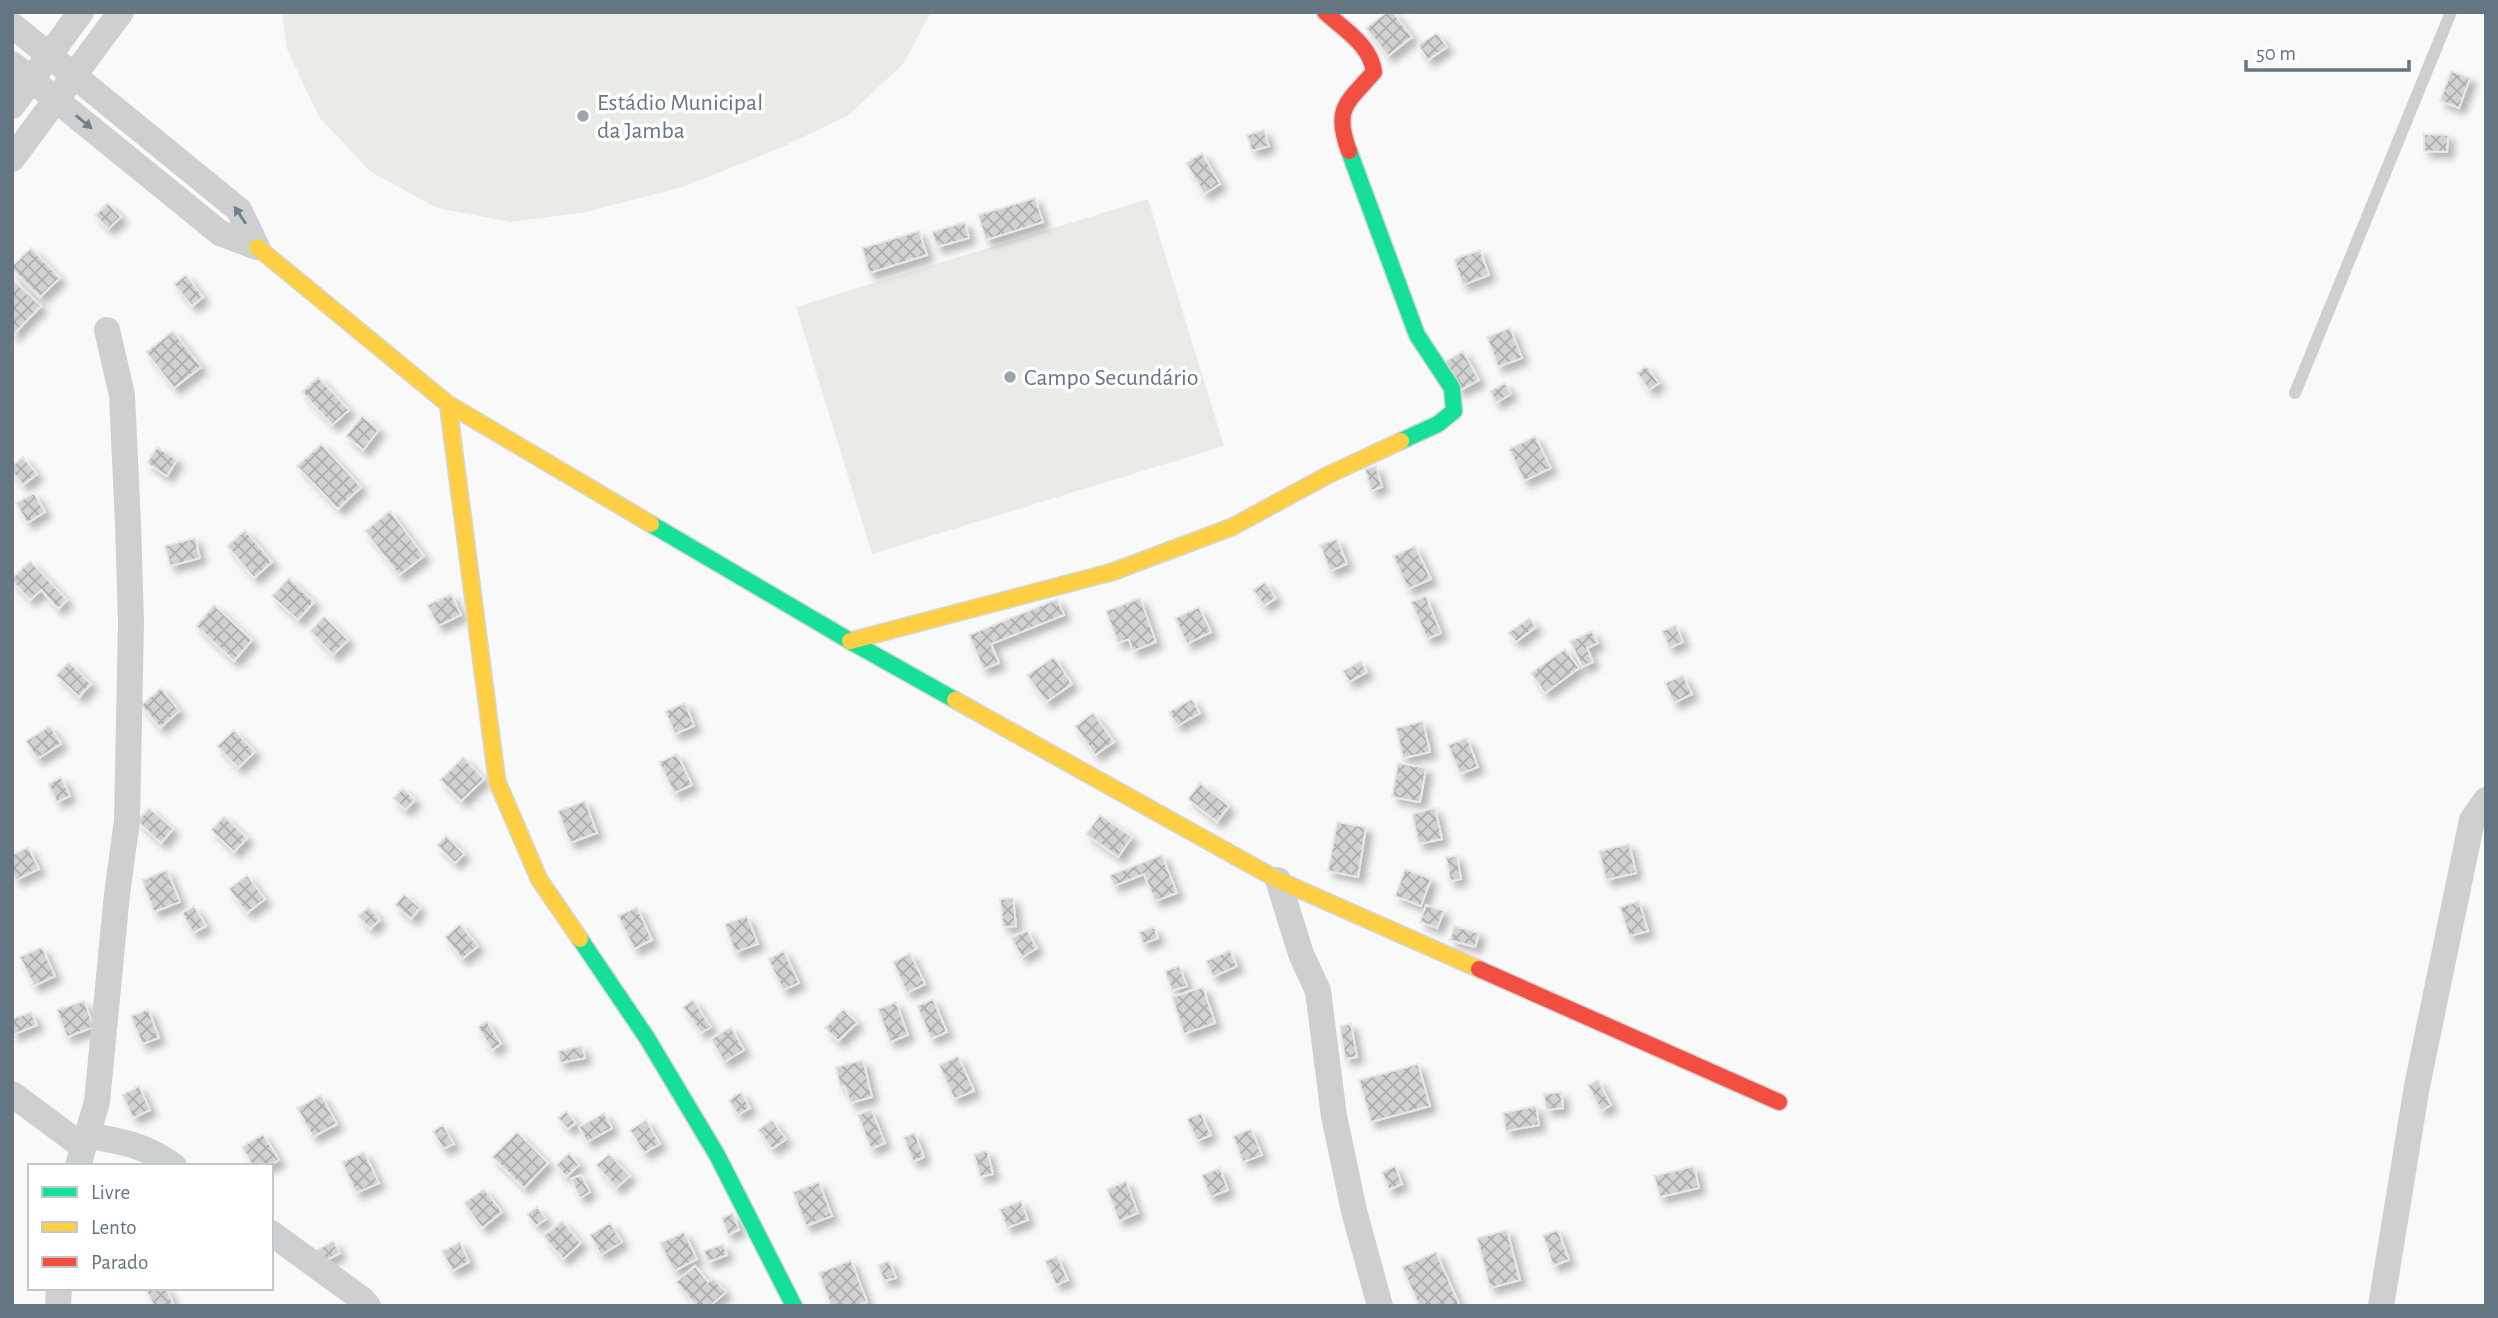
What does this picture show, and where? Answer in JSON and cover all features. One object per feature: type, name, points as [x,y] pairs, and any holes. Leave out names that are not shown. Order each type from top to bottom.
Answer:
[{"type":"street","points":[[12,106],[22,72],[50,55],[81,12]]},
{"type":"street","points":[[12,159],[121,12]]},
{"type":"street","points":[[850,641],[1112,572],[1232,527],[1328,475],[1450,416],[1454,411],[1452,388],[1417,335],[1343,136],[1341,113],[1374,72],[1374,65],[1368,52],[1325,12]]},
{"type":"street","points":[[12,25],[239,210],[257,247]]},
{"type":"street","points":[[22,72],[220,233],[257,247],[448,404],[850,641],[1278,880],[1779,1102]]},
{"type":"street","points":[[82,1149],[97,1102],[117,894],[127,821],[131,622],[128,524],[122,395],[107,330]]},
{"type":"street","points":[[448,404],[497,781],[539,879],[647,1038],[710,1143],[794,1306]]},
{"type":"street","points":[[2381,1306],[2417,1086],[2472,820],[2486,800]]},
{"type":"street","points":[[1278,880],[1301,954],[1318,991],[1334,1116],[1354,1211],[1380,1306]]},
{"type":"street","points":[[12,1094],[82,1149],[136,1144],[171,1164]]},
{"type":"street","points":[[273,1234],[368,1306]]},
{"type":"lane","points":[[2295,393],[2451,12]]},
{"type":"shaded area","name":"Estádio Municipal da Jamba","points":[[282,12],[931,12],[904,63],[849,115],[782,147],[686,186],[586,212],[511,222],[437,208],[371,172],[319,117],[287,49]]},
{"type":"shaded area","name":"Campo Secundário","points":[[1148,199],[1224,446],[872,554],[796,307]]},
{"type":"building","points":[[1387,12],[1393,12],[1412,37],[1388,56],[1366,28]]},
{"type":"building","points":[[1437,33],[1447,47],[1428,60],[1418,45]]},
{"type":"building","points":[[2451,71],[2470,78],[2459,108],[2440,101]]},
{"type":"building","points":[[1264,130],[1269,146],[1252,151],[1247,135]]},
{"type":"building","points":[[2424,134],[2448,135],[2447,152],[2424,151]]},
{"type":"building","points":[[1202,153],[1220,184],[1204,194],[1186,163]]},
{"type":"building","points":[[1035,198],[1043,222],[986,240],[978,215]]},
{"type":"building","points":[[108,203],[121,217],[108,229],[95,215]]},
{"type":"building","points":[[965,222],[969,238],[937,247],[932,232]]},
{"type":"building","points":[[919,231],[927,255],[869,273],[862,248]]},
{"type":"building","points":[[31,248],[60,278],[40,297],[12,269]]},
{"type":"building","points":[[1480,250],[1489,275],[1463,285],[1454,259]]},
{"type":"building","points":[[186,275],[203,297],[192,306],[174,284]]},
{"type":"building","points":[[12,279],[41,306],[12,336]]},
{"type":"building","points":[[1510,328],[1522,358],[1498,367],[1487,337]]},
{"type":"building","points":[[173,331],[201,367],[174,388],[146,352]]},
{"type":"building","points":[[1463,351],[1479,380],[1459,391],[1443,363]]},
{"type":"building","points":[[1646,366],[1659,383],[1649,390],[1637,373]]},
{"type":"building","points":[[318,377],[349,410],[332,425],[302,392]]},
{"type":"building","points":[[1505,383],[1511,394],[1496,403],[1490,391]]},
{"type":"building","points":[[362,416],[379,430],[363,450],[346,436]]},
{"type":"building","points":[[1535,436],[1551,468],[1524,481],[1509,449]]},
{"type":"building","points":[[321,444],[361,487],[338,509],[297,466]]},
{"type":"building","points":[[157,447],[177,460],[167,476],[147,463]]},
{"type":"building","points":[[23,457],[37,474],[23,485],[12,472],[12,466]]},
{"type":"building","points":[[1376,466],[1382,487],[1371,491],[1365,469]]},
{"type":"building","points":[[34,493],[45,512],[27,523],[16,503]]},
{"type":"building","points":[[390,511],[424,556],[399,575],[365,531]]},
{"type":"building","points":[[245,530],[272,562],[254,578],[227,546]]},
{"type":"building","points":[[195,538],[200,558],[170,566],[165,546]]},
{"type":"building","points":[[1337,539],[1347,564],[1330,571],[1320,545]]},
{"type":"building","points":[[1415,546],[1431,579],[1408,589],[1393,556]]},
{"type":"building","points":[[30,561],[67,600],[58,609],[41,590],[30,600],[12,581]]},
{"type":"building","points":[[289,578],[314,602],[298,620],[272,596]]},
{"type":"building","points":[[1265,582],[1276,598],[1264,606],[1253,590]]},
{"type":"building","points":[[451,594],[461,615],[438,626],[427,605]]},
{"type":"building","points":[[1426,596],[1441,633],[1427,639],[1411,602]]},
{"type":"building","points":[[1140,598],[1156,642],[1133,651],[1129,639],[1118,643],[1106,611]]},
{"type":"building","points":[[1057,599],[1064,615],[991,644],[999,663],[983,669],[969,635]]},
{"type":"building","points":[[214,605],[252,640],[234,661],[196,626]]},
{"type":"building","points":[[1199,607],[1211,632],[1187,644],[1175,618]]},
{"type":"building","points":[[324,616],[348,640],[333,655],[310,631]]},
{"type":"building","points":[[1529,618],[1536,627],[1516,642],[1508,633]]},
{"type":"building","points":[[1676,625],[1683,642],[1669,648],[1662,631]]},
{"type":"building","points":[[1592,631],[1598,643],[1587,648],[1593,662],[1582,667],[1570,641]]},
{"type":"building","points":[[1565,649],[1579,668],[1545,693],[1531,673]]},
{"type":"building","points":[[1054,657],[1072,684],[1046,702],[1027,675]]},
{"type":"building","points":[[1361,661],[1367,672],[1349,682],[1343,671]]},
{"type":"building","points":[[69,662],[91,684],[79,697],[56,675]]},
{"type":"building","points":[[1683,675],[1692,694],[1674,703],[1665,683]]},
{"type":"building","points":[[161,688],[179,711],[160,728],[141,705]]},
{"type":"building","points":[[1192,699],[1200,713],[1177,726],[1169,712]]},
{"type":"building","points":[[685,703],[694,726],[675,734],[665,711]]},
{"type":"building","points":[[1093,713],[1114,742],[1095,755],[1075,726]]},
{"type":"building","points":[[1423,721],[1430,752],[1403,758],[1396,728]]},
{"type":"building","points":[[50,726],[61,744],[37,759],[26,741]]},
{"type":"building","points":[[234,730],[255,752],[238,768],[217,746]]},
{"type":"building","points":[[1467,738],[1478,767],[1460,774],[1448,745]]},
{"type":"building","points":[[677,754],[692,785],[674,793],[659,762]]},
{"type":"building","points":[[463,757],[484,779],[461,801],[440,780]]},
{"type":"building","points":[[1398,763],[1426,768],[1420,802],[1392,797]]},
{"type":"building","points":[[61,777],[70,796],[57,802],[48,784]]},
{"type":"building","points":[[1200,783],[1229,806],[1217,822],[1188,799]]},
{"type":"building","points":[[403,788],[415,800],[405,810],[393,798]]},
{"type":"building","points":[[585,801],[597,833],[570,843],[558,811]]},
{"type":"building","points":[[149,808],[173,829],[161,843],[137,821]]},
{"type":"building","points":[[1435,808],[1442,839],[1419,844],[1412,814]]},
{"type":"building","points":[[1100,815],[1132,837],[1118,857],[1086,834]]},
{"type":"building","points":[[224,816],[247,838],[234,852],[211,830]]},
{"type":"building","points":[[1337,822],[1366,827],[1358,877],[1328,871]]},
{"type":"building","points":[[446,836],[464,854],[455,863],[437,845]]},
{"type":"building","points":[[1629,844],[1636,873],[1606,880],[1599,851]]},
{"type":"building","points":[[28,847],[39,869],[16,880],[12,871],[12,855]]},
{"type":"building","points":[[1162,855],[1177,893],[1155,901],[1144,874],[1114,886],[1110,875]]},
{"type":"building","points":[[1457,856],[1461,879],[1450,881],[1446,857]]},
{"type":"building","points":[[1405,869],[1431,879],[1421,906],[1395,896]]},
{"type":"building","points":[[167,870],[180,902],[154,912],[142,880]]},
{"type":"building","points":[[247,875],[265,899],[247,913],[229,889]]},
{"type":"building","points":[[404,894],[420,908],[411,919],[395,905]]},
{"type":"building","points":[[1013,898],[1016,926],[1003,927],[1000,899]]},
{"type":"building","points":[[1639,901],[1648,931],[1629,936],[1620,907]]},
{"type":"building","points":[[1426,905],[1444,911],[1437,928],[1420,922]]},
{"type":"building","points":[[194,906],[206,926],[193,933],[182,913]]},
{"type":"building","points":[[369,907],[380,920],[370,929],[358,916]]},
{"type":"building","points":[[637,907],[652,940],[634,949],[618,916]]},
{"type":"building","points":[[747,916],[758,944],[735,952],[725,924]]},
{"type":"building","points":[[460,924],[478,946],[462,959],[445,937]]},
{"type":"building","points":[[1454,926],[1479,933],[1475,947],[1450,940]]},
{"type":"building","points":[[1154,927],[1158,938],[1143,944],[1139,932]]},
{"type":"building","points":[[1027,930],[1037,948],[1022,957],[1011,938]]},
{"type":"building","points":[[42,947],[55,976],[34,986],[20,957]]},
{"type":"building","points":[[1230,950],[1237,966],[1213,977],[1206,961]]},
{"type":"building","points":[[784,951],[799,983],[783,990],[768,959]]},
{"type":"building","points":[[910,953],[925,984],[907,993],[893,962]]},
{"type":"building","points":[[1179,966],[1187,986],[1172,991],[1165,971]]},
{"type":"building","points":[[1203,987],[1215,1023],[1184,1034],[1172,997]]},
{"type":"building","points":[[933,999],[947,1032],[931,1039],[917,1006]]},
{"type":"building","points":[[693,1000],[711,1027],[701,1033],[683,1007]]},
{"type":"building","points":[[84,1001],[94,1027],[67,1037],[57,1010]]},
{"type":"building","points":[[896,1002],[908,1035],[890,1042],[878,1009]]},
{"type":"building","points":[[148,1009],[159,1038],[142,1044],[131,1016]]},
{"type":"building","points":[[843,1009],[857,1023],[838,1041],[825,1028]]},
{"type":"building","points":[[31,1012],[37,1025],[12,1035],[12,1019]]},
{"type":"building","points":[[487,1021],[501,1044],[492,1050],[478,1027]]},
{"type":"building","points":[[1351,1024],[1357,1057],[1345,1059],[1340,1026]]},
{"type":"building","points":[[731,1027],[744,1050],[724,1062],[711,1039]]},
{"type":"building","points":[[582,1046],[585,1058],[560,1063],[558,1051]]},
{"type":"building","points":[[958,1056],[974,1091],[954,1099],[939,1065]]},
{"type":"building","points":[[863,1060],[872,1097],[850,1103],[845,1086],[840,1087],[836,1067]]},
{"type":"building","points":[[1418,1064],[1430,1106],[1371,1122],[1359,1080]]},
{"type":"building","points":[[1598,1080],[1611,1105],[1601,1111],[1588,1085]]},
{"type":"building","points":[[139,1086],[150,1110],[133,1118],[122,1095]]},
{"type":"building","points":[[741,1092],[750,1108],[738,1115],[729,1100]]},
{"type":"building","points":[[1561,1092],[1563,1108],[1546,1110],[1544,1094]]},
{"type":"building","points":[[321,1095],[337,1124],[313,1137],[297,1108]]},
{"type":"building","points":[[1536,1106],[1539,1125],[1506,1131],[1503,1113]]},
{"type":"building","points":[[871,1109],[885,1143],[871,1149],[858,1115]]},
{"type":"building","points":[[566,1111],[576,1123],[568,1129],[558,1118]]},
{"type":"building","points":[[604,1113],[612,1128],[587,1142],[579,1127]]},
{"type":"building","points":[[1201,1113],[1211,1135],[1197,1141],[1187,1119]]},
{"type":"building","points":[[646,1120],[660,1144],[644,1153],[630,1130]]},
{"type":"building","points":[[772,1120],[786,1139],[772,1149],[758,1130]]},
{"type":"building","points":[[443,1125],[454,1144],[443,1149],[433,1131]]},
{"type":"building","points":[[1251,1129],[1262,1155],[1243,1162],[1233,1136]]},
{"type":"building","points":[[517,1132],[548,1163],[524,1188],[492,1157]]},
{"type":"building","points":[[915,1133],[924,1157],[913,1162],[904,1137]]},
{"type":"building","points":[[263,1134],[279,1160],[272,1164],[252,1164],[242,1147]]},
{"type":"building","points":[[987,1151],[993,1174],[980,1177],[974,1154]]},
{"type":"building","points":[[364,1152],[379,1183],[356,1193],[342,1162]]},
{"type":"building","points":[[569,1153],[579,1165],[566,1177],[556,1165]]},
{"type":"building","points":[[609,1154],[630,1176],[616,1188],[596,1165]]},
{"type":"building","points":[[1395,1166],[1402,1184],[1389,1190],[1382,1172]]},
{"type":"building","points":[[1694,1166],[1699,1188],[1660,1197],[1654,1176]]},
{"type":"building","points":[[1220,1168],[1228,1190],[1210,1197],[1202,1175]]},
{"type":"building","points":[[581,1175],[590,1192],[580,1198],[571,1179]]},
{"type":"building","points":[[1126,1181],[1138,1213],[1119,1221],[1107,1189]]},
{"type":"building","points":[[819,1182],[832,1216],[806,1226],[793,1192]]},
{"type":"building","points":[[484,1189],[502,1212],[482,1228],[464,1203]]},
{"type":"building","points":[[1021,1201],[1028,1220],[1007,1228],[1000,1209]]},
{"type":"building","points":[[537,1207],[546,1219],[536,1226],[527,1214]]},
{"type":"building","points":[[733,1213],[739,1230],[728,1235],[722,1218]]},
{"type":"building","points":[[562,1221],[581,1243],[563,1259],[543,1236]]},
{"type":"building","points":[[610,1223],[622,1242],[601,1255],[590,1235]]},
{"type":"building","points":[[1507,1230],[1520,1280],[1490,1288],[1477,1238]]},
{"type":"building","points":[[1558,1230],[1569,1260],[1553,1266],[1543,1235]]},
{"type":"building","points":[[684,1232],[697,1259],[674,1271],[660,1243]]},
{"type":"building","points":[[333,1241],[340,1253],[323,1262],[317,1250]]},
{"type":"building","points":[[460,1242],[469,1262],[452,1271],[442,1251]]},
{"type":"building","points":[[723,1244],[727,1255],[708,1262],[704,1251]]},
{"type":"building","points":[[1436,1252],[1460,1306],[1419,1306],[1402,1267]]},
{"type":"building","points":[[1057,1256],[1068,1280],[1056,1285],[1045,1261]]},
{"type":"building","points":[[851,1260],[867,1302],[857,1306],[831,1306],[819,1273]]},
{"type":"building","points":[[889,1261],[896,1278],[884,1281],[878,1265]]},
{"type":"building","points":[[695,1266],[708,1282],[713,1278],[726,1292],[710,1306],[696,1306],[676,1282]]},
{"type":"building","points":[[146,1290],[167,1290],[173,1303],[168,1306],[154,1306]]},
{"type":"traffic: fast","points":[[1349,151],[1417,335],[1452,388],[1454,411],[1438,424],[1401,441]]},
{"type":"traffic: fast","points":[[651,524],[955,700]]},
{"type":"traffic: fast","points":[[580,939],[647,1038],[717,1155],[794,1306]]},
{"type":"traffic: slow","points":[[257,247],[448,404],[651,524]]},
{"type":"traffic: slow","points":[[448,404],[497,781],[539,879],[580,939]]},
{"type":"traffic: slow","points":[[850,641],[1112,572],[1232,527],[1328,475],[1401,441]]},
{"type":"traffic: slow","points":[[955,700],[1278,880],[1479,969]]},
{"type":"traffic: jam","points":[[1325,12],[1362,45],[1372,62],[1374,72],[1345,107],[1342,125],[1349,151]]},
{"type":"traffic: jam","points":[[1479,969],[1779,1102]]},
{"type":"place","name":"Estádio Municipal da Jamba","points":[[583,116]]},
{"type":"place","name":"Campo Secundário","points":[[1010,377]]}]
